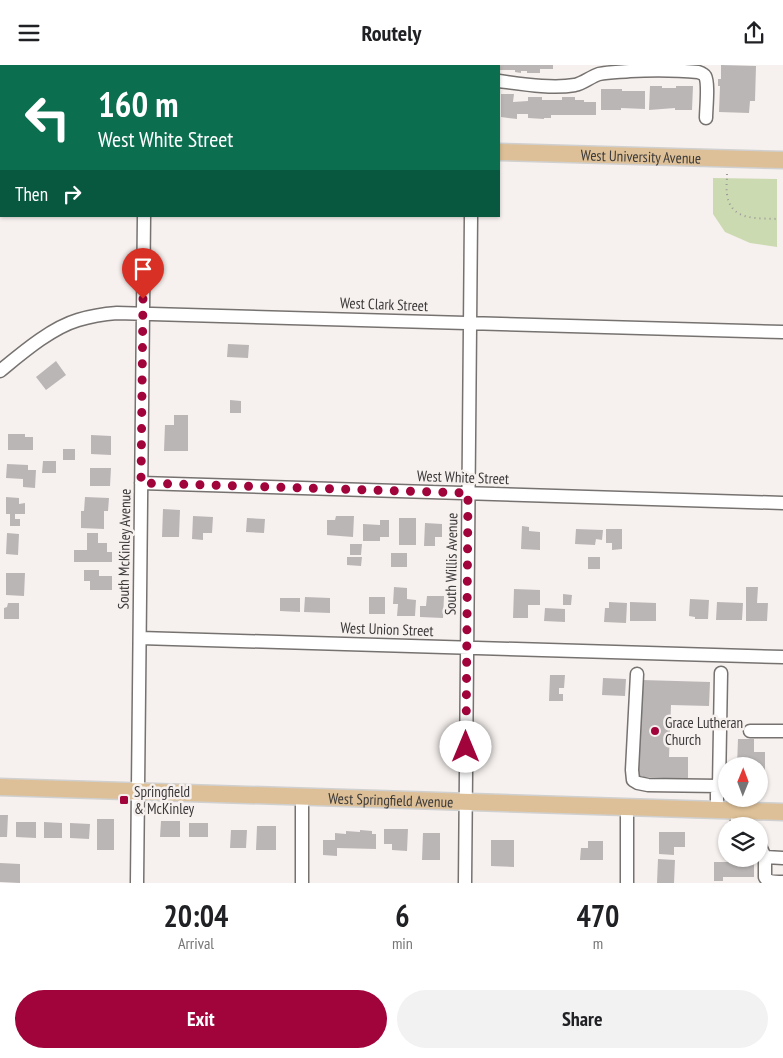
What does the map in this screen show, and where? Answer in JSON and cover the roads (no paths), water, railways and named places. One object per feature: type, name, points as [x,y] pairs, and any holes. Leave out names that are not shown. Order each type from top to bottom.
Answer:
[{"type":"main road","name":"West University Avenue","points":[[500,152],[783,160]]},
{"type":"main road","name":"West Springfield Avenue","points":[[0,787],[717,809],[735,817]]},
{"type":"main road","name":"West Springfield Avenue","points":[[745,817],[783,812]]},
{"type":"street","points":[[500,81],[534,85],[574,85],[599,74],[645,68],[698,72],[704,74],[706,78],[706,118]]},
{"type":"street","name":"South McKinley Avenue","points":[[137,883],[144,217]]},
{"type":"street","name":"South Willis Avenue","points":[[465,883],[471,217]]},
{"type":"street","name":"West Clark Street","points":[[0,371],[62,326],[77,320],[103,314],[143,313],[783,332]]},
{"type":"street","name":"West White Street","points":[[141,483],[783,503]]},
{"type":"street","name":"West Union Street","points":[[140,638],[783,657]]},
{"type":"street","points":[[720,757],[721,673]]},
{"type":"street","points":[[637,674],[633,780],[648,785],[718,786]]},
{"type":"street","points":[[750,731],[783,731]]},
{"type":"street","points":[[717,809],[718,790]]},
{"type":"street","points":[[302,797],[302,883]]},
{"type":"street","points":[[627,807],[627,883]]},
{"type":"street","points":[[768,857],[783,858]]},
{"type":"street","points":[[765,867],[766,880],[770,882],[783,882]]},
{"type":"place","name":"Grace Lutheran Church","points":[[655,731]]},
{"type":"place","name":"Springfield & McKinley","points":[[124,800]]}]
